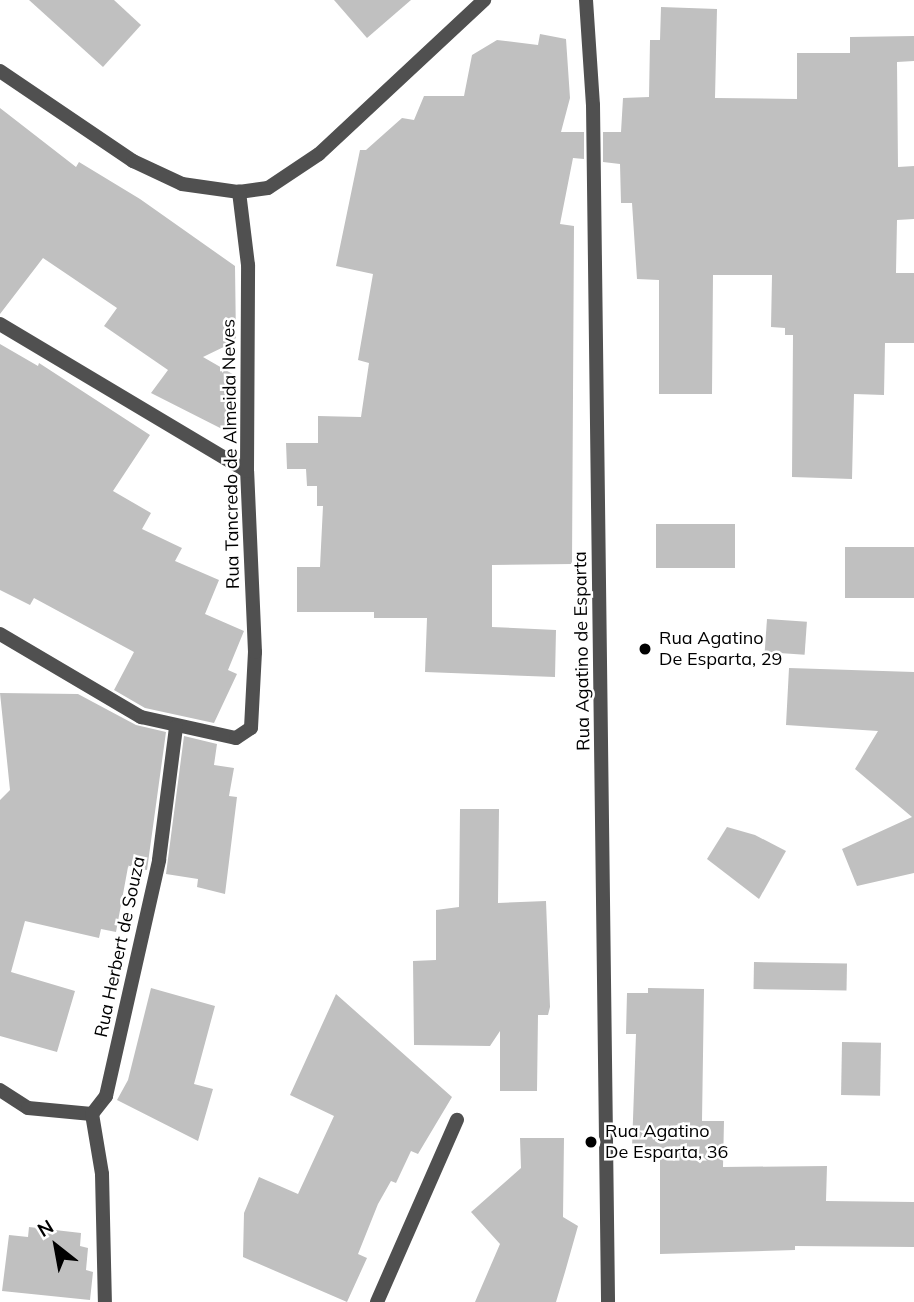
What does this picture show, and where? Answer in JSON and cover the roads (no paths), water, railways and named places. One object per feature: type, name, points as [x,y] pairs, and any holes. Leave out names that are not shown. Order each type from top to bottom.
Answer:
[{"type":"street","points":[[0,71],[133,161],[182,184],[239,192],[268,188],[290,178],[484,0]]},
{"type":"street","name":"Rua Agatino de Esparta","points":[[586,0],[593,106],[608,1302]]},
{"type":"street","name":"Rua Tancredo de Almeida Neves","points":[[176,727],[236,738],[251,728],[254,717],[247,471],[248,265],[239,192]]},
{"type":"street","points":[[0,324],[247,471]]},
{"type":"street","points":[[0,634],[141,717],[176,727]]},
{"type":"street","name":"Rua Herbert de Souza","points":[[92,1114],[106,1096],[116,1066],[120,1026],[159,860],[176,727]]},
{"type":"street","points":[[0,1090],[28,1108],[92,1114],[102,1174],[106,1302]]},
{"type":"street","points":[[377,1302],[457,1119]]},
{"type":"place","name":"Rua Agatino De Esparta, 29","points":[[645,649]]},
{"type":"place","name":"Rua Agatino De Esparta, 36","points":[[591,1142]]}]
